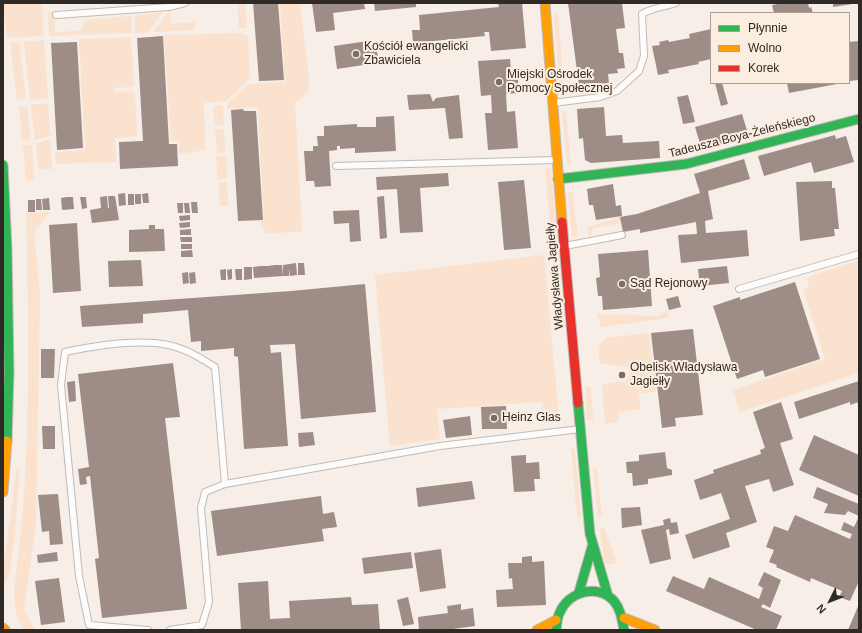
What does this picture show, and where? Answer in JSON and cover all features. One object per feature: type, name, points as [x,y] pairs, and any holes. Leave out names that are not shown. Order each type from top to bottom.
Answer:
[{"type":"street","name":"Władysława Jagiełły","points":[[545,3],[556,160],[592,547],[601,570],[608,596]]},
{"type":"street","name":"Tadeusza Boya-Żeleńskiego","points":[[558,179],[686,164],[859,119]]},
{"type":"street","points":[[3,166],[8,268],[9,377],[8,447],[3,492]]},
{"type":"street","name":"Władysława Jagiełły","points":[[579,592],[592,547]]},
{"type":"street","points":[[556,630],[556,620],[564,603],[579,592],[589,591],[608,596],[618,606],[624,618],[624,630]]},
{"type":"street","points":[[624,618],[655,630]]},
{"type":"street","points":[[537,630],[556,620]]},
{"type":"lane","points":[[56,15],[168,7],[185,3]]},
{"type":"lane","points":[[552,103],[600,97],[617,91],[639,71],[642,64],[644,56],[642,14],[648,10],[661,9],[676,3]]},
{"type":"lane","points":[[336,166],[556,160]]},
{"type":"lane","points":[[564,246],[622,235]]},
{"type":"lane","points":[[739,289],[859,254]]},
{"type":"lane","points":[[148,630],[89,626],[79,576],[61,385],[65,352],[98,346],[169,345],[200,358],[216,367],[225,484]]},
{"type":"lane","points":[[170,630],[202,625],[209,602],[201,508],[205,492],[225,484],[440,446],[580,429]]},
{"type":"shaded area","points":[[3,3],[42,3],[44,36],[7,38]]},
{"type":"shaded area","points":[[237,3],[245,3],[247,28],[239,28]]},
{"type":"shaded area","points":[[280,3],[300,3],[309,79],[309,89],[303,97],[295,102],[302,232],[266,233],[259,221],[264,221],[258,107],[229,109],[227,108],[227,104],[249,84],[285,82]]},
{"type":"shaded area","points":[[170,10],[171,24],[195,22],[195,30],[153,32]]},
{"type":"shaded area","points":[[558,11],[564,93],[560,93],[554,16]]},
{"type":"shaded area","points":[[48,12],[54,12],[55,32],[80,31],[86,20],[131,16],[132,33],[51,36],[49,35]]},
{"type":"shaded area","points":[[162,13],[148,33],[135,33],[135,15]]},
{"type":"shaded area","points":[[242,33],[248,37],[250,78],[226,101],[204,103],[205,150],[179,154],[179,142],[171,141],[164,35]]},
{"type":"shaded area","points":[[131,37],[134,84],[131,87],[113,88],[114,92],[132,91],[135,93],[137,136],[115,138],[116,162],[56,164],[55,152],[85,150],[79,39]]},
{"type":"shaded area","points":[[44,40],[48,98],[30,100],[24,42]]},
{"type":"shaded area","points":[[19,41],[26,98],[17,100],[10,43]]},
{"type":"shaded area","points":[[31,104],[48,104],[50,136],[35,140]]},
{"type":"shaded area","points":[[223,105],[224,125],[215,125],[213,106]]},
{"type":"shaded area","points":[[27,106],[31,140],[22,141],[19,107]]},
{"type":"shaded area","points":[[562,111],[566,111],[571,167],[567,163]]},
{"type":"shaded area","points":[[217,129],[224,129],[225,153],[217,153],[215,132]]},
{"type":"shaded area","points":[[50,139],[52,169],[38,169],[36,144]]},
{"type":"shaded area","points":[[23,145],[32,145],[34,180],[26,181]]},
{"type":"shaded area","points":[[226,156],[227,179],[218,179],[216,157]]},
{"type":"shaded area","points":[[545,167],[551,168],[558,245],[552,246]]},
{"type":"shaded area","points":[[227,182],[228,206],[220,206],[219,183]]},
{"type":"shaded area","points":[[572,190],[578,236],[572,237],[568,194]]},
{"type":"shaded area","points":[[50,212],[34,232],[40,296],[36,524],[24,610],[35,630],[25,630],[17,616],[14,589],[24,495],[28,401],[26,213]]},
{"type":"shaded area","points":[[620,217],[621,223],[594,228],[589,239],[588,227]]},
{"type":"shaded area","points":[[544,255],[559,417],[543,418],[542,402],[437,409],[440,439],[390,446],[375,275]]},
{"type":"shaded area","points":[[859,260],[859,373],[740,412],[733,390],[825,359],[803,290],[809,287],[806,278]]},
{"type":"shaded area","points":[[667,311],[669,317],[662,319],[601,327],[597,314],[658,316]]},
{"type":"shaded area","points":[[649,333],[656,392],[639,393],[641,409],[618,412],[619,421],[605,424],[602,384],[626,381],[630,373],[626,367],[600,363],[598,347],[606,338]]},
{"type":"shaded area","points":[[585,385],[591,388],[593,420],[587,420]]},
{"type":"shaded area","points":[[571,446],[575,451],[581,518],[577,518]]},
{"type":"shaded area","points":[[17,468],[20,469],[15,529],[11,564],[6,584],[3,583],[3,569]]},
{"type":"shaded area","points":[[593,469],[597,469],[602,516],[598,517]]},
{"type":"shaded area","points":[[604,528],[616,560],[614,564],[605,564],[600,529]]},
{"type":"building","points":[[253,3],[278,3],[284,80],[259,81]]},
{"type":"building","points":[[312,3],[364,3],[365,9],[333,13],[335,30],[316,32]]},
{"type":"building","points":[[374,3],[416,3],[416,7],[375,11]]},
{"type":"building","points":[[498,3],[522,3],[526,48],[491,51],[489,32],[484,32],[485,36],[413,43],[412,30],[420,30],[419,15],[499,7]]},
{"type":"building","points":[[568,3],[622,3],[625,28],[616,29],[619,53],[623,53],[625,68],[617,69],[618,73],[608,74],[609,83],[579,86]]},
{"type":"building","points":[[784,3],[808,3],[809,8],[811,7],[813,12],[774,12],[772,5]]},
{"type":"building","points":[[833,3],[852,3],[852,4],[833,7]]},
{"type":"building","points":[[710,29],[710,59],[698,62],[699,64],[668,70],[669,73],[658,75],[652,46],[660,45],[659,42],[668,40],[669,42],[690,38],[689,34]]},
{"type":"building","points":[[163,36],[169,144],[177,144],[178,166],[120,169],[119,142],[143,141],[137,38]]},
{"type":"building","name":"Kościół ewangelicki Zbawiciela","points":[[368,41],[369,49],[376,48],[378,56],[369,58],[370,64],[337,69],[334,46]]},
{"type":"building","points":[[859,41],[859,80],[850,81],[850,42]]},
{"type":"building","points":[[77,42],[83,148],[57,150],[51,43]]},
{"type":"building","points":[[510,59],[511,71],[517,70],[519,93],[506,94],[507,112],[515,111],[518,148],[488,150],[485,113],[492,113],[491,95],[481,96],[478,61]]},
{"type":"building","points":[[715,84],[722,84],[728,104],[721,106]]},
{"type":"building","points":[[787,84],[837,84],[789,93]]},
{"type":"building","points":[[430,94],[433,102],[436,98],[459,95],[463,138],[449,139],[445,108],[409,110],[407,95]]},
{"type":"building","points":[[688,95],[695,122],[683,124],[677,97]]},
{"type":"building","points":[[604,107],[606,136],[622,135],[623,143],[659,141],[660,158],[591,163],[585,160],[583,138],[579,139],[577,109]]},
{"type":"building","points":[[243,109],[244,111],[256,111],[263,220],[238,221],[231,110]]},
{"type":"building","points":[[742,114],[749,137],[702,150],[695,127]]},
{"type":"building","points":[[394,116],[396,151],[355,153],[355,148],[340,149],[340,146],[337,146],[337,150],[329,151],[331,186],[315,187],[314,181],[306,181],[304,151],[313,151],[313,146],[318,146],[317,136],[324,136],[324,126],[357,124],[357,127],[376,127],[376,117]]},
{"type":"building","points":[[835,135],[836,139],[846,136],[854,162],[814,173],[811,162],[764,176],[758,156]]},
{"type":"building","points":[[744,159],[750,179],[708,191],[713,219],[705,221],[706,233],[747,230],[749,256],[681,263],[678,235],[697,234],[696,222],[640,233],[640,229],[623,232],[620,217],[637,214],[700,193],[694,174]]},
{"type":"building","points":[[448,173],[449,186],[420,188],[423,232],[400,233],[397,189],[377,190],[376,177]]},
{"type":"building","points":[[524,180],[531,248],[504,250],[498,182]]},
{"type":"building","points":[[832,181],[832,188],[835,188],[839,229],[834,229],[835,236],[800,241],[796,182]]},
{"type":"building","points":[[613,184],[616,206],[621,205],[622,216],[596,220],[593,205],[589,205],[587,189]]},
{"type":"building","points":[[125,193],[126,205],[119,206],[118,194]]},
{"type":"building","points":[[148,193],[149,203],[143,203],[142,194]]},
{"type":"building","points":[[128,194],[134,194],[134,205],[128,205]]},
{"type":"building","points":[[135,194],[141,194],[141,204],[135,204]]},
{"type":"building","points":[[107,196],[109,208],[108,196],[115,196],[119,220],[92,223],[90,210],[101,208],[100,197]]},
{"type":"building","points":[[384,196],[387,238],[380,239],[377,197]]},
{"type":"building","points":[[73,197],[74,209],[62,210],[61,198]]},
{"type":"building","points":[[80,197],[86,197],[87,208],[82,209]]},
{"type":"building","points":[[49,198],[50,210],[43,210],[42,199]]},
{"type":"building","points":[[36,199],[41,199],[42,210],[36,210]]},
{"type":"building","points":[[28,200],[35,200],[35,212],[28,212]]},
{"type":"building","points":[[191,202],[197,202],[198,213],[192,213]]},
{"type":"building","points":[[177,203],[183,203],[183,213],[178,213]]},
{"type":"building","points":[[184,203],[189,203],[190,213],[185,213]]},
{"type":"building","points":[[359,210],[361,241],[350,242],[349,223],[334,224],[333,211]]},
{"type":"building","points":[[190,215],[190,220],[180,221],[179,216]]},
{"type":"building","points":[[190,222],[190,227],[180,228],[179,223]]},
{"type":"building","points":[[77,223],[81,291],[53,293],[49,225]]},
{"type":"building","points":[[149,225],[155,225],[155,229],[164,229],[165,251],[129,252],[129,230],[149,229]]},
{"type":"building","points":[[191,229],[191,235],[180,235],[180,230]]},
{"type":"building","points":[[180,237],[192,237],[192,242],[181,242]]},
{"type":"building","points":[[181,244],[192,244],[192,249],[181,249]]},
{"type":"building","points":[[192,250],[193,257],[181,257],[181,251]]},
{"type":"building","points":[[648,250],[652,306],[603,310],[602,296],[598,296],[596,278],[600,277],[598,254]]},
{"type":"building","points":[[141,260],[143,286],[109,287],[108,261]]},
{"type":"building","points":[[296,263],[297,275],[290,276],[289,269],[289,276],[283,276],[283,265]]},
{"type":"building","points":[[298,263],[304,263],[305,275],[298,275]]},
{"type":"building","points":[[282,265],[283,276],[269,277],[268,266]]},
{"type":"building","points":[[268,266],[269,277],[254,278],[253,267]]},
{"type":"building","points":[[727,266],[729,283],[700,286],[698,269]]},
{"type":"building","points":[[244,267],[252,267],[252,279],[244,280]]},
{"type":"building","points":[[226,269],[226,280],[221,280],[220,270]]},
{"type":"building","points":[[232,269],[232,279],[228,280],[227,270]]},
{"type":"building","points":[[235,269],[242,269],[242,280],[236,280]]},
{"type":"building","points":[[188,272],[189,283],[183,284],[182,273]]},
{"type":"building","points":[[195,272],[196,283],[190,284],[189,273]]},
{"type":"building","points":[[795,282],[820,359],[765,377],[763,370],[737,379],[713,306],[740,297],[740,300]]},
{"type":"building","points":[[365,284],[376,412],[301,419],[295,344],[270,345],[271,353],[281,352],[288,446],[244,449],[238,357],[234,356],[234,348],[201,351],[201,341],[191,342],[188,310],[143,314],[143,323],[82,327],[80,306],[291,291]]},
{"type":"building","points":[[678,296],[681,307],[669,310],[666,299]]},
{"type":"building","points":[[693,329],[703,415],[675,418],[676,426],[662,428],[651,333]]},
{"type":"building","points":[[41,349],[55,349],[54,378],[41,378]]},
{"type":"building","points":[[173,363],[180,417],[165,418],[187,609],[102,618],[95,559],[99,558],[90,476],[86,477],[87,484],[80,485],[78,469],[89,467],[78,374]]},
{"type":"building","points":[[75,381],[76,401],[69,402],[67,382]]},
{"type":"building","points":[[859,381],[859,402],[850,405],[850,402],[799,419],[794,402]]},
{"type":"building","points":[[781,402],[793,439],[780,443],[794,485],[773,492],[769,479],[745,486],[757,522],[726,533],[730,547],[693,559],[685,535],[730,519],[721,493],[700,500],[694,480],[714,473],[713,470],[761,454],[760,450],[765,448],[753,412]]},
{"type":"building","name":"Heinz Glas","points":[[506,406],[507,429],[482,429],[481,407]]},
{"type":"building","points":[[470,416],[472,435],[446,438],[443,420]]},
{"type":"building","points":[[42,426],[55,426],[55,449],[43,449]]},
{"type":"building","points":[[313,432],[315,445],[299,447],[298,433]]},
{"type":"building","points":[[814,435],[859,455],[859,496],[799,470]]},
{"type":"building","points":[[665,452],[667,468],[672,470],[672,475],[648,479],[648,484],[633,486],[632,473],[627,473],[626,462],[639,461],[639,455]]},
{"type":"building","points":[[526,455],[526,463],[539,462],[540,479],[534,479],[535,491],[514,492],[511,456]]},
{"type":"building","points":[[472,481],[475,499],[418,507],[416,488]]},
{"type":"building","points":[[817,487],[859,504],[859,516],[848,511],[845,515],[824,513],[828,504],[813,498]]},
{"type":"building","points":[[58,494],[63,544],[50,545],[49,531],[42,532],[38,495]]},
{"type":"building","points":[[321,496],[323,514],[334,512],[337,527],[322,529],[324,541],[217,556],[211,511]]},
{"type":"building","points":[[640,507],[642,525],[622,528],[621,508]]},
{"type":"building","points":[[795,515],[850,539],[852,534],[841,530],[844,522],[854,527],[859,516],[859,581],[850,601],[839,597],[842,591],[811,578],[810,582],[776,567],[777,565],[769,562],[774,550],[766,547],[774,526],[788,531]]},
{"type":"building","points":[[670,518],[671,523],[677,522],[679,533],[670,535],[669,529],[666,530],[671,559],[650,564],[641,530],[664,525],[663,520]]},
{"type":"building","points":[[441,549],[446,588],[420,592],[414,553]]},
{"type":"building","points":[[57,552],[58,561],[38,563],[37,555]]},
{"type":"building","points":[[411,552],[413,568],[364,574],[362,558]]},
{"type":"building","points":[[532,556],[532,562],[544,561],[546,605],[497,607],[496,590],[513,589],[512,578],[509,579],[508,563],[522,563],[522,557]]},
{"type":"building","points":[[764,572],[781,580],[770,608],[763,604],[761,607],[782,616],[776,630],[757,630],[666,591],[673,576],[704,589],[709,577],[759,599],[763,588],[758,585]]},
{"type":"building","points":[[59,578],[65,622],[41,625],[35,581]]},
{"type":"building","points":[[268,581],[270,619],[290,618],[289,601],[351,597],[352,605],[378,604],[380,630],[241,630],[238,583]]},
{"type":"building","points":[[408,597],[414,624],[403,626],[397,600]]},
{"type":"building","points":[[461,604],[461,610],[473,608],[475,626],[446,630],[419,630],[418,617],[448,613],[447,606]]},
{"type":"building","points":[[859,604],[859,630],[848,630]]},
{"type":"traffic: fast","points":[[558,179],[686,164],[859,119]]},
{"type":"traffic: fast","points":[[3,165],[7,249],[9,372],[7,441]]},
{"type":"traffic: fast","points":[[578,403],[590,534],[608,596]]},
{"type":"traffic: fast","points":[[579,592],[592,547]]},
{"type":"traffic: fast","points":[[556,630],[558,616],[564,605],[577,595],[592,591],[607,595],[614,601],[620,611],[624,630]]},
{"type":"traffic: slow","points":[[545,3],[562,222]]},
{"type":"traffic: slow","points":[[3,492],[7,441]]},
{"type":"traffic: slow","points":[[624,618],[655,630]]},
{"type":"traffic: slow","points":[[537,630],[556,620]]},
{"type":"traffic: jam","points":[[562,222],[578,403]]},
{"type":"place","name":"Kościół ewangelicki Zbawiciela","points":[[356,54]]},
{"type":"place","name":"Miejski Ośrodek Pomocy Społecznej","points":[[499,82]]},
{"type":"place","name":"Sąd Rejonowy","points":[[622,284]]},
{"type":"place","name":"Obelisk Władysława Jagiełły","points":[[622,375]]},
{"type":"place","name":"Heinz Glas","points":[[494,418]]}]
